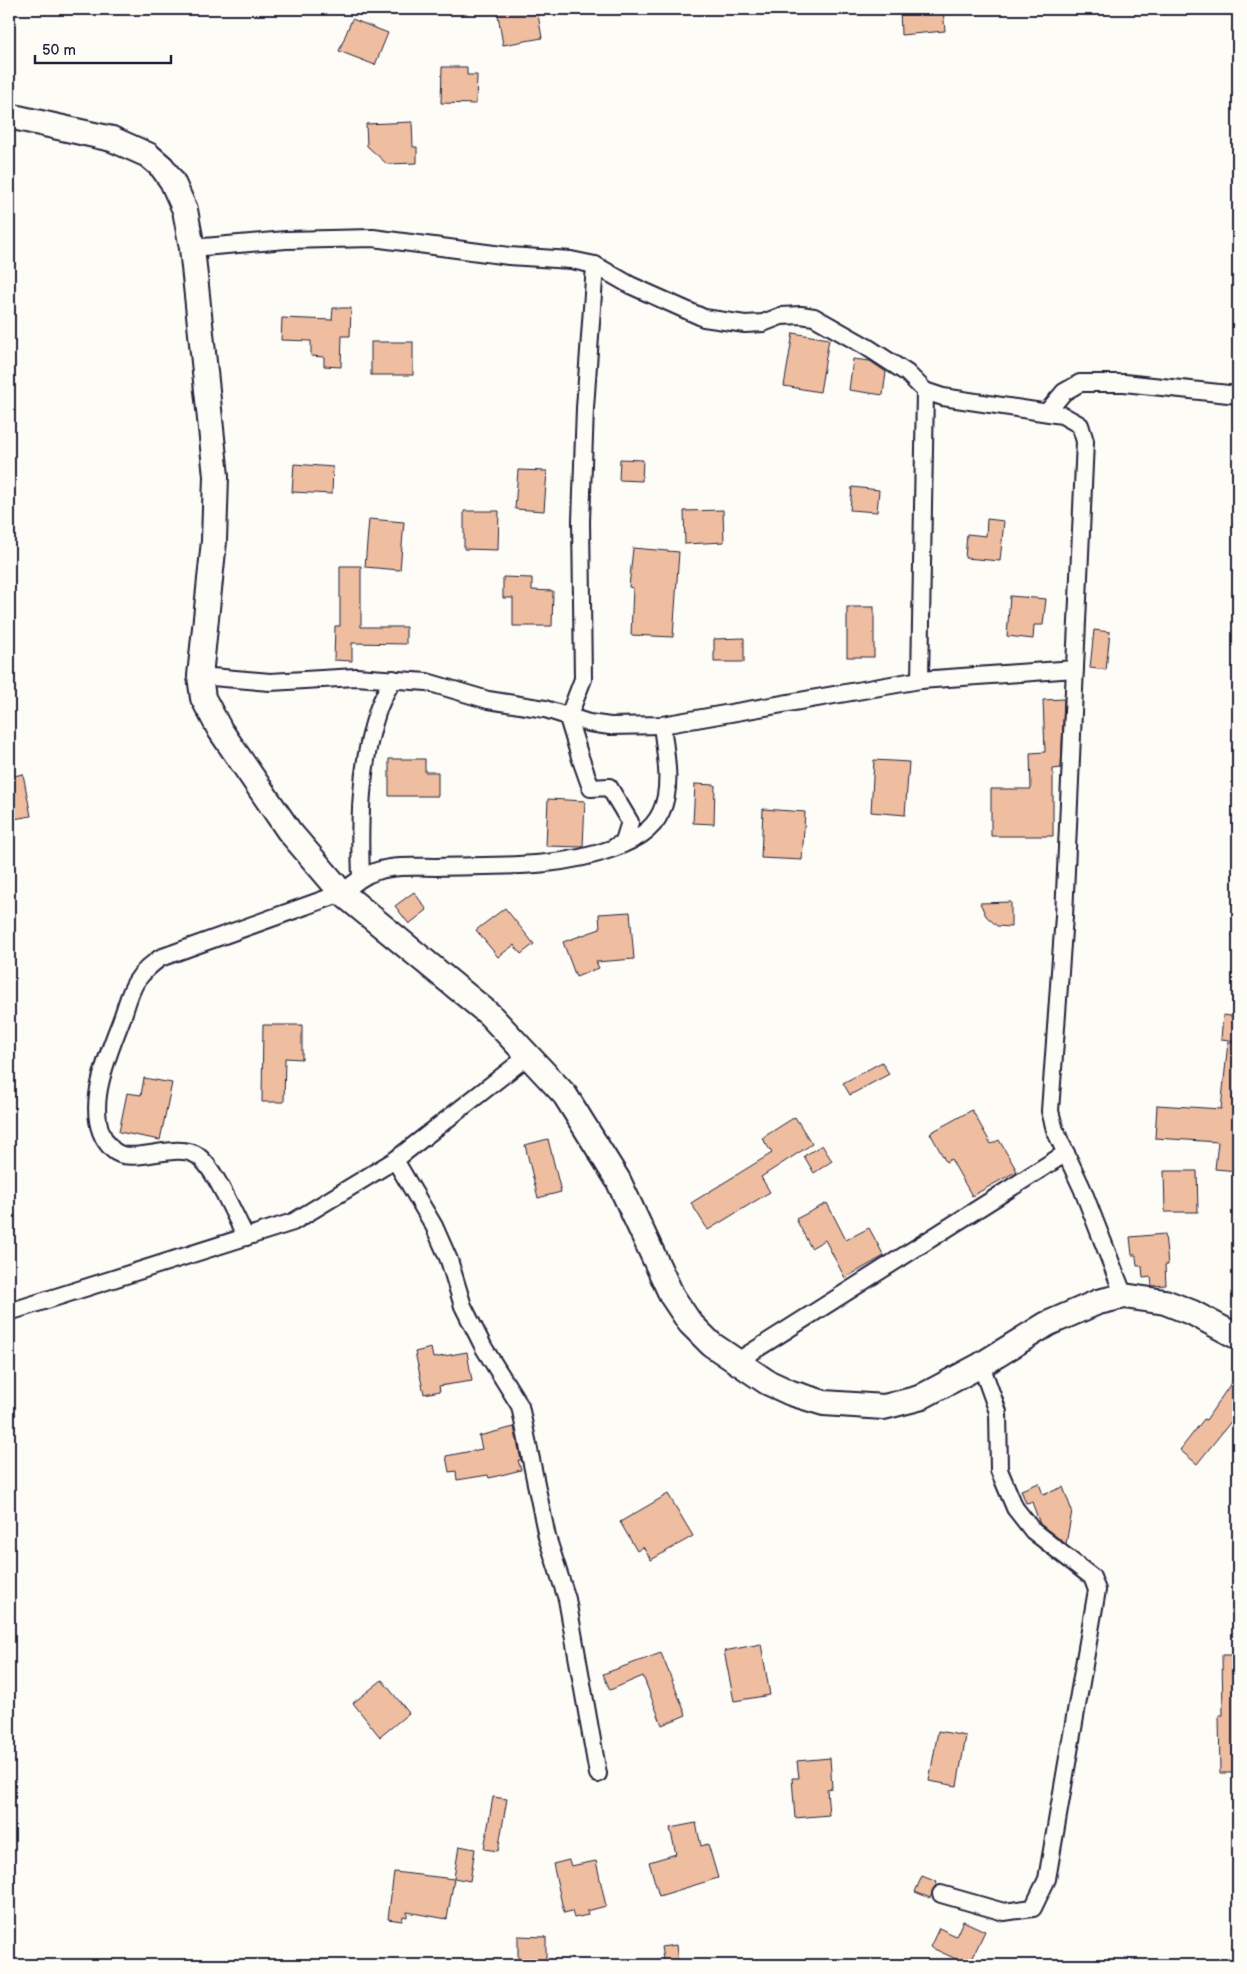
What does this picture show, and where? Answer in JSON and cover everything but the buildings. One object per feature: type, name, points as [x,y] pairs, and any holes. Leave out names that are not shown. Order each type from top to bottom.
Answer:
[{"type":"street","points":[[9,116],[112,139],[148,155],[162,167],[172,182],[185,210],[192,248],[216,476],[214,541],[200,676],[203,698],[220,730],[289,830],[342,893],[489,1014],[565,1095],[618,1180],[672,1296],[690,1323],[711,1344],[767,1382],[791,1393],[824,1403],[884,1407],[919,1398],[981,1365],[1047,1324],[1098,1302],[1124,1296],[1164,1302],[1193,1313],[1238,1337]]},
{"type":"street","points":[[192,248],[286,240],[373,238],[509,256],[571,260],[595,265],[630,285],[704,318],[745,324],[763,323],[781,316],[801,314],[814,317],[907,372],[925,391],[943,398],[1062,414],[1080,425],[1085,441],[1064,916],[1050,1085],[1052,1121],[1082,1188],[1124,1296]]},
{"type":"street","points":[[586,858],[623,844],[630,822],[609,787],[592,788],[568,718],[583,679],[581,521],[595,265]]},
{"type":"street","points":[[1047,412],[1064,392],[1080,383],[1124,383],[1238,395]]},
{"type":"street","points":[[920,680],[925,391]]},
{"type":"street","points":[[200,676],[270,682],[356,677],[427,682],[488,700],[545,709],[568,718],[610,726],[662,725],[920,680],[1075,669]]},
{"type":"street","points":[[361,878],[360,844],[368,746],[377,712],[393,679]]},
{"type":"street","points":[[246,1237],[207,1165],[197,1155],[186,1150],[126,1156],[115,1152],[104,1141],[99,1125],[98,1096],[100,1078],[135,983],[148,967],[160,958],[342,893],[361,878],[387,868],[545,864],[586,858],[633,841],[653,826],[662,810],[666,788],[666,760],[662,725]]},
{"type":"street","points":[[9,1312],[293,1222],[395,1160],[528,1056]]},
{"type":"street","points":[[736,1362],[1066,1153]]},
{"type":"street","points":[[395,1160],[438,1234],[449,1260],[462,1306],[484,1348],[520,1406],[547,1536],[567,1599],[598,1774]]},
{"type":"street","points":[[941,1894],[1004,1912],[1033,1908],[1047,1879],[1097,1590],[1092,1577],[1033,1531],[1015,1508],[999,1470],[998,1412],[981,1365]]}]
